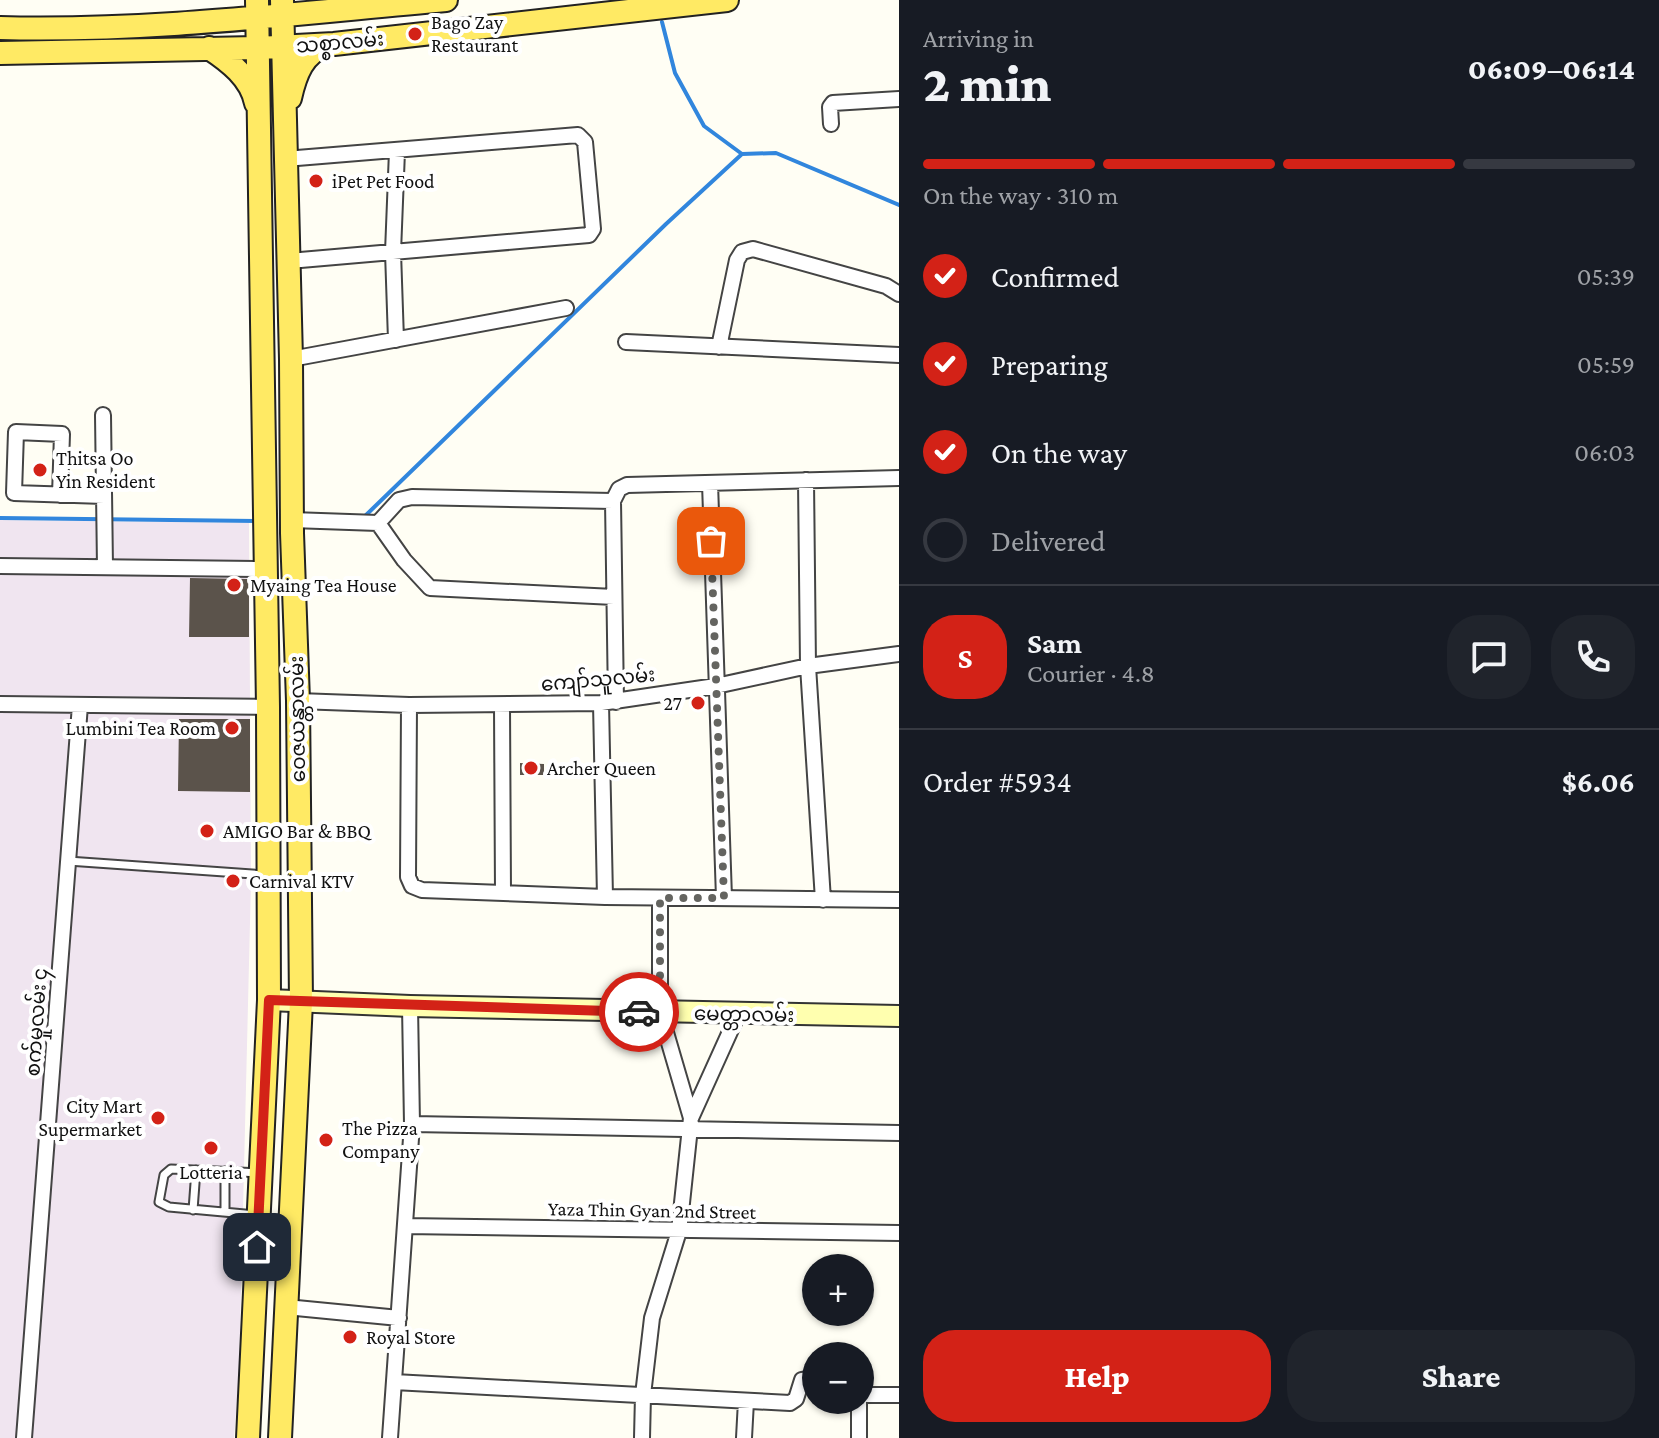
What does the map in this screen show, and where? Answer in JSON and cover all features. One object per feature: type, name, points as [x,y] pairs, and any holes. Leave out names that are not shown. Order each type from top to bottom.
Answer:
[{"type":"main road","points":[[207,21],[232,0]]},
{"type":"main road","points":[[310,0],[339,11]]},
{"type":"main road","name":"သစ္စာလမ်း","points":[[0,28],[207,21],[258,9],[339,11],[446,0]]},
{"type":"main road","name":"သစ္စာလမ်း","points":[[0,53],[334,44],[727,0]]},
{"type":"main road","name":"ဝေဇယန္တာလမ်း","points":[[280,1438],[301,1002],[298,701],[282,8]]},
{"type":"main road","name":"ဝေဇယန္တာလမ်း","points":[[248,1438],[269,1000],[258,9]]},
{"type":"main road","points":[[284,123],[302,62],[320,47],[334,44]]},
{"type":"main road","points":[[209,48],[225,58],[243,76],[254,95],[259,124]]},
{"type":"main road","points":[[264,411],[291,412]]},
{"type":"main road","name":"မေတ္တာလမ်း","points":[[269,1000],[410,1006],[899,1016]]},
{"type":"street","points":[[831,124],[830,107],[833,103],[899,99]]},
{"type":"street","points":[[285,159],[578,135],[585,142],[593,229],[589,235],[289,261]]},
{"type":"street","points":[[396,340],[393,252],[397,151]]},
{"type":"street","points":[[719,347],[737,260],[742,252],[753,249],[886,286],[899,294]]},
{"type":"street","points":[[291,359],[566,308]]},
{"type":"street","points":[[626,342],[899,355]]},
{"type":"street","points":[[103,415],[105,567]]},
{"type":"street","points":[[60,495],[62,434],[16,432],[14,493],[60,495],[104,496]]},
{"type":"street","points":[[605,897],[608,703],[614,597],[613,501],[619,489],[627,485],[899,478]]},
{"type":"street","points":[[806,480],[808,666],[823,900]]},
{"type":"street","points":[[710,483],[724,898]]},
{"type":"street","points":[[292,520],[378,523],[399,500],[412,497],[613,501]]},
{"type":"street","points":[[378,523],[404,560],[430,588],[614,597]]},
{"type":"street","points":[[0,566],[266,569]]},
{"type":"street","name":"ကျော်သူလမ်း","points":[[298,701],[502,706],[608,703],[716,686],[808,666],[899,654]]},
{"type":"street","points":[[0,704],[268,707]]},
{"type":"street","name":"စက်မှုလမ်း ၄","points":[[24,1438],[80,705]]},
{"type":"street","points":[[409,705],[408,877],[412,886],[422,890],[605,897],[899,900]]},
{"type":"street","points":[[502,706],[503,892]]},
{"type":"street","points":[[660,898],[660,1012],[690,1124]]},
{"type":"street","points":[[390,1438],[412,1124],[410,1006]]},
{"type":"street","points":[[642,1438],[643,1395],[652,1318],[679,1231],[690,1124],[738,1014]]},
{"type":"street","points":[[412,1124],[690,1124],[899,1133]]},
{"type":"street","name":"Yaza Thin Gyan 2nd Street","points":[[405,1226],[899,1233]]},
{"type":"street","points":[[286,1307],[399,1318]]},
{"type":"street","points":[[394,1382],[794,1402],[802,1380]]},
{"type":"street","points":[[874,1396],[899,1395]]},
{"type":"street","points":[[744,1438],[746,1401]]},
{"type":"street","points":[[859,1438],[860,1414]]},
{"type":"lane","points":[[68,861],[269,875]]},
{"type":"lane","points":[[259,1215],[169,1207],[159,1202],[167,1170],[261,1173]]},
{"type":"lane","points":[[193,1210],[196,1170]]},
{"type":"lane","points":[[225,1171],[225,1212]]},
{"type":"shaded area","points":[[0,520],[249,523],[251,881],[239,1374],[234,1438],[0,1438]]},
{"type":"building","points":[[190,578],[249,579],[249,637],[189,637]]},
{"type":"building","points":[[179,719],[250,719],[250,792],[178,791]]},
{"type":"building","points":[[520,763],[544,764],[544,775],[520,775]]},
{"type":"waterway","points":[[662,22],[675,73],[704,126],[742,154],[776,153],[899,205]]},
{"type":"waterway","points":[[364,517],[742,154]]},
{"type":"waterway","points":[[0,518],[258,521]]},
{"type":"way so far","points":[[639,1012],[660,1012],[660,898],[724,898],[711,541]]},
{"type":"place","name":"Bago Zay Restaurant","points":[[415,34]]},
{"type":"place","name":"iPet Pet Food","points":[[316,181]]},
{"type":"place","name":"Thitsa Oo Yin Resident","points":[[40,470]]},
{"type":"place","name":"Myaing Tea House","points":[[234,585]]},
{"type":"place","name":"27","points":[[698,703]]},
{"type":"place","name":"Lumbini Tea Room","points":[[232,728]]},
{"type":"place","name":"Archer Queen","points":[[531,768]]},
{"type":"place","name":"AMIGO Bar & BBQ","points":[[207,831]]},
{"type":"place","name":"Carnival KTV","points":[[233,881]]},
{"type":"place","name":"City Mart Supermarket","points":[[158,1118]]},
{"type":"place","name":"The Pizza Company","points":[[326,1140]]},
{"type":"place","name":"Lotteria","points":[[211,1148]]},
{"type":"place","name":"Royal Store","points":[[350,1337]]},
{"type":"route","points":[[257,1247],[269,1000],[639,1012]]}]
